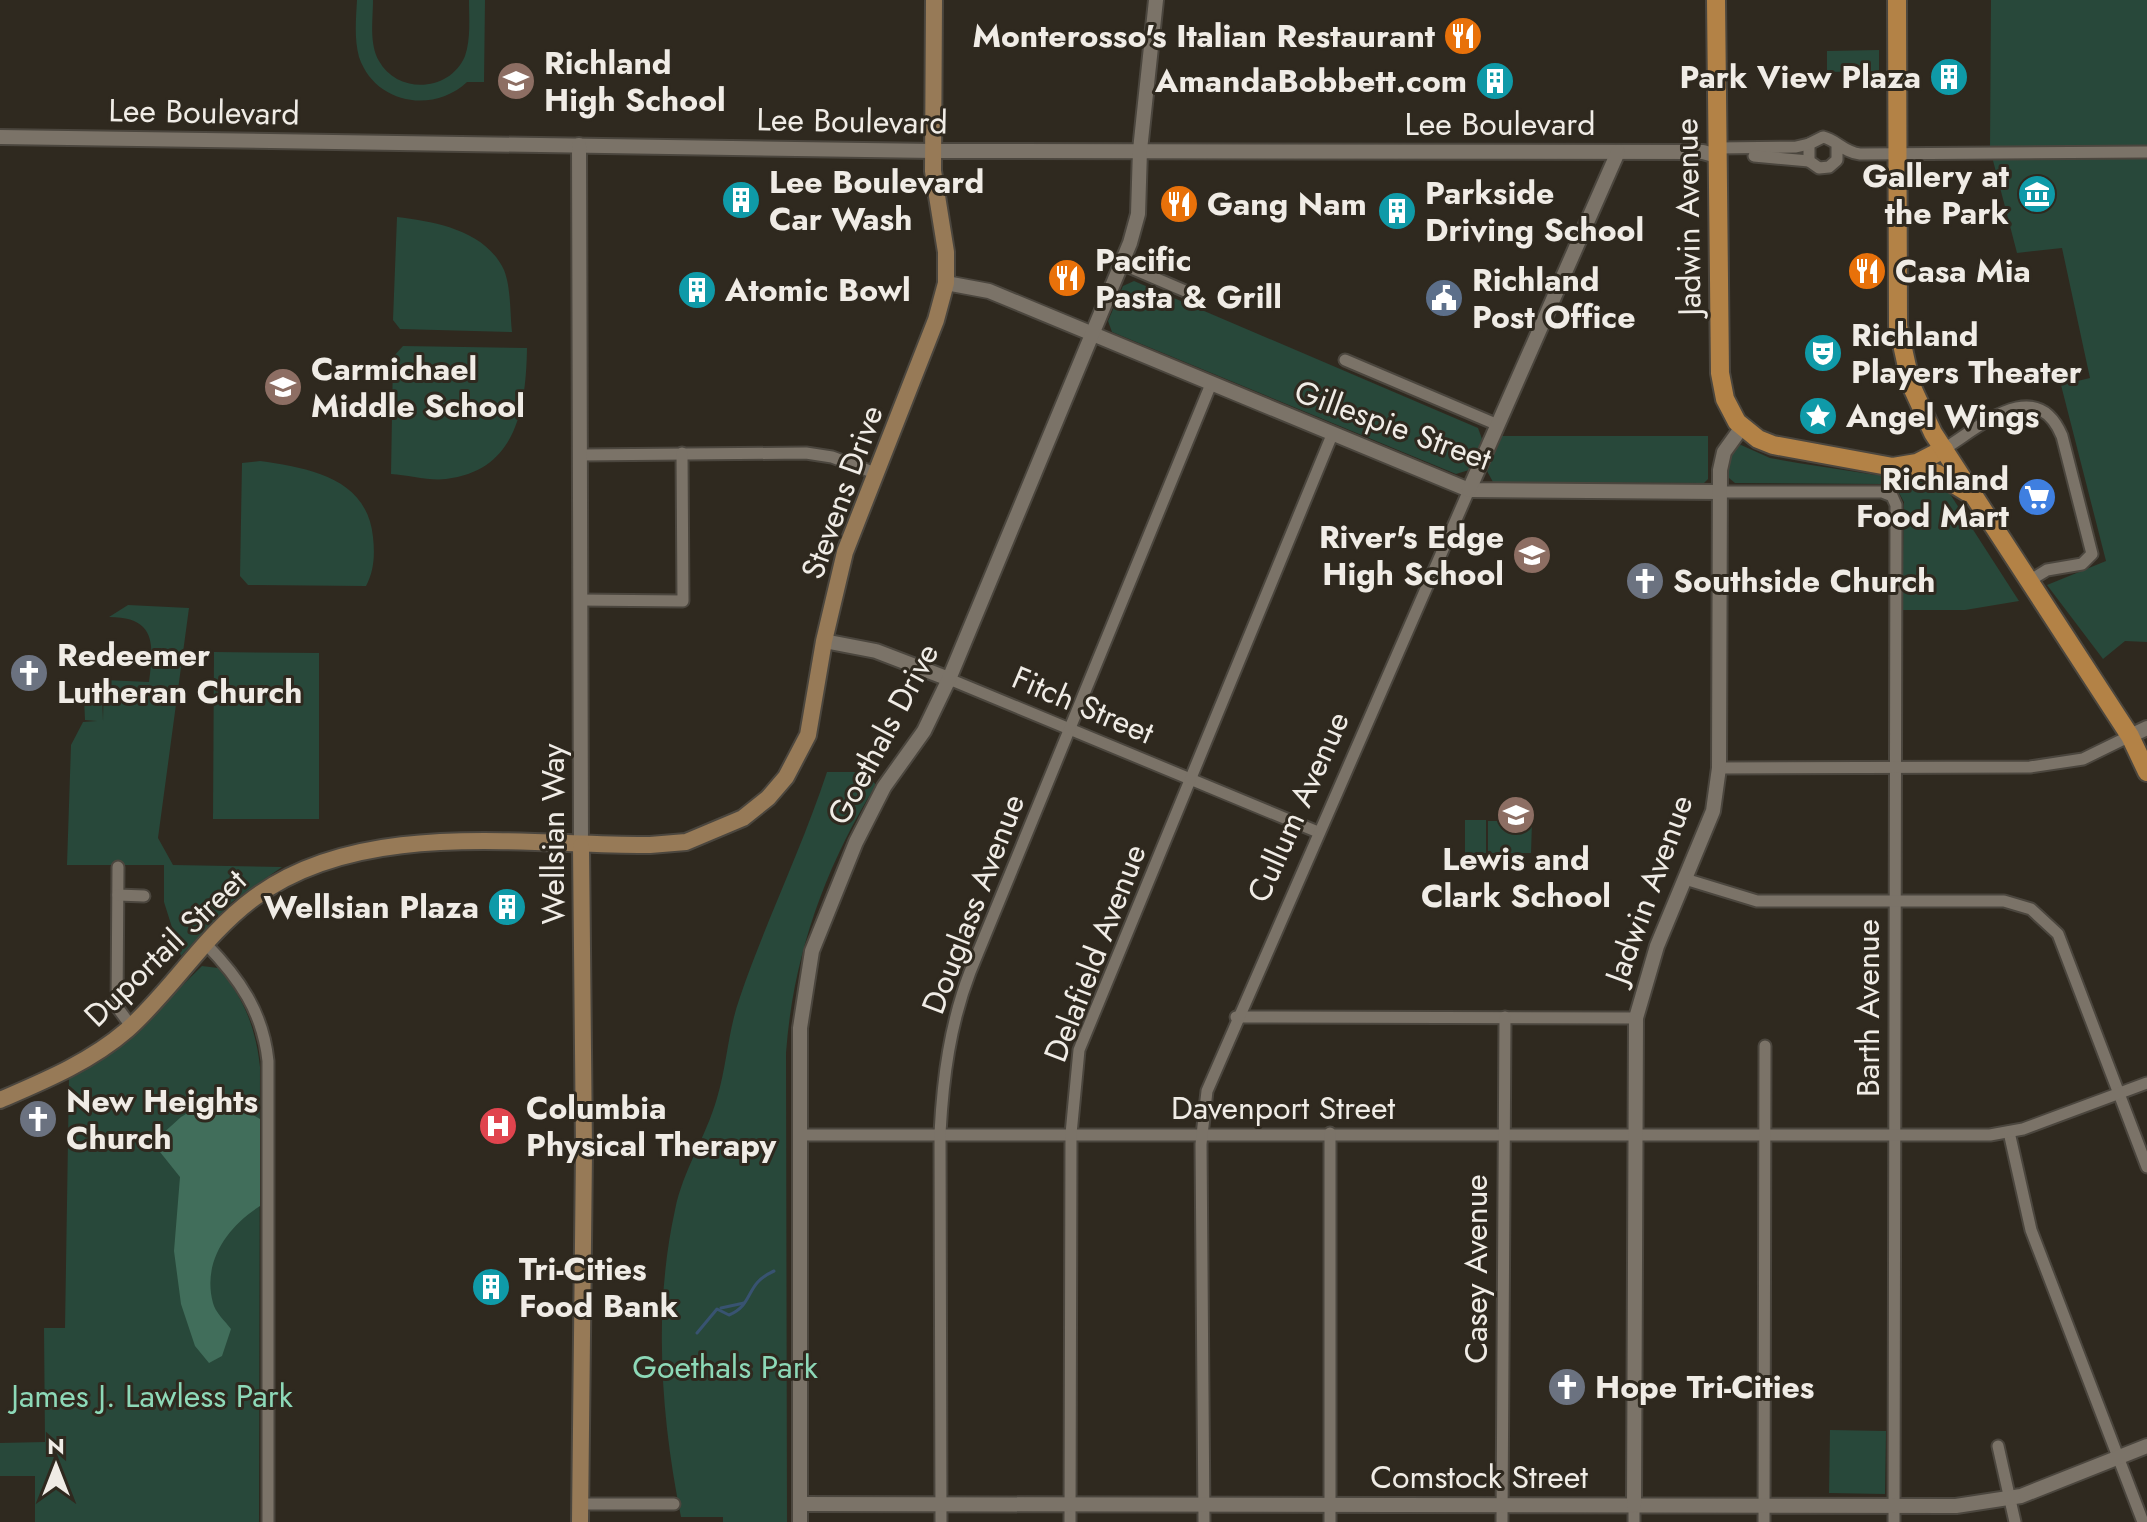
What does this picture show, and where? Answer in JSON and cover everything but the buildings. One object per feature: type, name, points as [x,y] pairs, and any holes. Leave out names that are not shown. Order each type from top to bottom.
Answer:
[{"type":"main road","name":"Stevens Drive","points":[[581,846],[686,842],[728,827],[756,809],[786,777],[802,751],[812,722],[824,641],[845,552],[936,320],[946,283],[946,252],[936,205],[933,151],[934,0]]},
{"type":"main road","name":"Jadwin Avenue","points":[[1716,0],[1713,152],[1721,378],[1731,412],[1742,427]]},
{"type":"main road","points":[[1897,0],[1898,326],[1913,393],[1944,449],[2029,581],[2139,732],[2147,772]]},
{"type":"main road","points":[[1742,427],[1765,443],[1785,449],[1864,464],[1936,473],[1976,499]]},
{"type":"main road","points":[[1902,467],[1944,449]]},
{"type":"main road","name":"Duportail Street","points":[[0,1100],[72,1066],[131,1026],[232,916],[270,887],[302,869],[342,854],[404,844],[581,846]]},
{"type":"main road","name":"Wellsian Way","points":[[580,1522],[584,1165],[581,846]]},
{"type":"main road","name":"Duportail Street","points":[[0,1087],[38,1079],[72,1066]]},
{"type":"street","name":"Goethals Drive","points":[[800,1522],[802,1003],[812,951],[866,819],[884,787],[924,731],[949,679],[1122,264],[1138,214],[1140,150],[1156,0]]},
{"type":"street","name":"Lee Boulevard","points":[[0,137],[933,151],[1713,152],[1788,148],[1809,144],[1823,137],[1854,153],[2147,152]]},
{"type":"street","points":[[1809,144],[1809,161]]},
{"type":"street","name":"Wellsian Way","points":[[579,145],[581,846]]},
{"type":"street","name":"Lee Boulevard","points":[[1713,152],[1783,156],[1809,161],[1819,168],[1829,167],[1837,160],[1837,145]]},
{"type":"street","name":"Cullum Avenue","points":[[1204,1522],[1202,1133],[1207,1091],[1236,1017],[1618,152]]},
{"type":"street","points":[[1122,264],[1192,294]]},
{"type":"street","name":"Gillespie Street","points":[[946,283],[989,291],[1469,490],[1882,492],[1892,496]]},
{"type":"street","points":[[1345,360],[1498,425]]},
{"type":"street","name":"Douglass Avenue","points":[[941,1522],[940,1133],[946,1060],[961,995],[1211,384]]},
{"type":"street","points":[[1944,449],[2016,407],[2037,408],[2055,421],[2064,444],[2092,554],[2082,564],[2053,568],[2029,581]]},
{"type":"street","name":"Jadwin Avenue","points":[[1634,1522],[1636,1018],[1648,971],[1713,811],[1719,768],[1722,456],[1742,427]]},
{"type":"street","name":"Delafield Avenue","points":[[1070,1522],[1071,1134],[1079,1050],[1332,435]]},
{"type":"street","points":[[580,600],[683,601],[682,453]]},
{"type":"street","points":[[581,455],[806,453],[832,457],[875,473]]},
{"type":"street","name":"Barth Avenue","points":[[1892,496],[1896,505],[1894,1522]]},
{"type":"street","name":"Fitch Street","points":[[824,641],[876,651],[949,679],[1318,832]]},
{"type":"street","points":[[1719,768],[2050,765],[2099,754],[2139,732]]},
{"type":"street","points":[[118,867],[117,1007],[131,1026]]},
{"type":"street","points":[[1685,879],[1747,900],[2004,901],[2031,909],[2058,934],[2147,1167]]},
{"type":"street","points":[[118,895],[144,896]]},
{"type":"street","points":[[206,944],[230,969],[251,1000],[263,1030],[268,1061],[268,1522]]},
{"type":"street","points":[[1236,1017],[1636,1018]]},
{"type":"street","name":"Casey Avenue","points":[[1502,1522],[1505,1017]]},
{"type":"street","points":[[1764,1522],[1765,1046]]},
{"type":"street","name":"Davenport Street","points":[[801,1135],[2009,1132],[2147,1083]]},
{"type":"street","points":[[2009,1132],[2031,1230],[2143,1522]]},
{"type":"street","points":[[1330,1133],[1330,1522]]},
{"type":"street","points":[[1998,1446],[2015,1522]]},
{"type":"street","name":"Comstock Street","points":[[800,1504],[1956,1506],[2009,1499],[2147,1446]]},
{"type":"street","points":[[581,1504],[674,1504]]},
{"type":"green space","points":[[357,0],[373,0],[372,32],[379,61],[398,80],[424,85],[448,77],[458,68],[468,43],[469,0],[485,0],[484,82],[467,82],[453,92],[422,101],[391,94],[367,73],[359,57]]},
{"type":"green space","points":[[1991,0],[2147,0],[2147,642],[2125,641],[2103,659],[2047,585],[2106,561],[2061,385],[2090,378],[2062,248],[2017,253],[1990,149]]},
{"type":"green space","points":[[1879,50],[1879,71],[1827,72],[1827,51]]},
{"type":"green space","points":[[397,217],[458,230],[496,256],[506,277],[512,332],[400,329],[393,320]]},
{"type":"green space","points":[[1134,281],[1478,428],[1482,439],[1469,470],[1456,474],[1112,332],[1108,321],[1123,286]]},
{"type":"green space","points":[[403,346],[527,348],[520,413],[503,450],[488,463],[470,473],[446,479],[391,474],[393,357]]},
{"type":"green space","points":[[1502,436],[1708,436],[1708,479],[1704,483],[1493,482],[1487,471]]},
{"type":"green space","points":[[1741,445],[1770,458],[1798,463],[1876,475],[1920,472],[1941,480],[2019,601],[1965,610],[1902,610],[1904,502],[1898,491],[1883,484],[1735,483],[1729,478],[1728,462],[1734,447]]},
{"type":"green space","points":[[260,461],[315,472],[347,488],[360,501],[368,517],[374,544],[372,569],[366,586],[248,585],[240,576],[242,463]]},
{"type":"green space","points":[[128,605],[189,608],[158,838],[173,865],[282,867],[232,902],[181,956],[164,902],[164,865],[67,865],[71,745],[83,722],[97,721],[85,720],[84,697],[102,697],[103,721],[104,680],[149,682],[151,645],[144,628],[124,618],[109,617]]},
{"type":"green space","points":[[214,652],[319,653],[319,819],[213,819]]},
{"type":"green space","name":"Goethals Park","points":[[827,772],[865,772],[876,785],[841,848],[814,913],[790,1017],[786,1053],[787,1522],[723,1522],[723,1517],[681,1517],[669,1441],[662,1364],[664,1286],[675,1210],[683,1181],[717,1098],[740,997]]},
{"type":"green space","points":[[1465,820],[1486,820],[1486,853],[1465,853]]},
{"type":"green space","points":[[1488,821],[1532,821],[1531,853],[1488,853]]},
{"type":"green space","name":"James J. Lawless Park","points":[[202,966],[218,968],[242,1002],[252,1027],[260,1067],[259,1522],[35,1522],[35,1476],[0,1476],[0,1443],[45,1442],[44,1328],[65,1328],[69,1077],[125,1042]]},
{"type":"green space","points":[[206,1102],[243,1109],[260,1119],[260,1206],[237,1224],[214,1260],[211,1274],[213,1303],[231,1329],[222,1356],[209,1363],[195,1346],[181,1304],[174,1251],[180,1177],[160,1152],[160,1136],[181,1117]]},
{"type":"green space","points":[[1830,1430],[1886,1431],[1885,1494],[1829,1493]]},
{"type":"waterway","points":[[697,1333],[717,1309],[729,1315],[737,1310],[758,1282],[774,1271]]},
{"type":"waterway","points":[[721,1308],[744,1303]]},
{"type":"place","name":"Monterosso's Italian Restaurant","points":[[1463,36]]},
{"type":"place","name":"Park View Plaza","points":[[1949,77]]},
{"type":"place","name":"Richland High School","points":[[516,81]]},
{"type":"place","name":"AmandaBobbett.com","points":[[1495,81]]},
{"type":"place","name":"Gallery at the Park","points":[[2037,194]]},
{"type":"place","name":"Lee Boulevard Car Wash","points":[[741,200]]},
{"type":"place","name":"Gang Nam","points":[[1179,204]]},
{"type":"place","name":"Parkside Driving School","points":[[1397,211]]},
{"type":"place","name":"Casa Mia","points":[[1867,271]]},
{"type":"place","name":"Pacific Pasta & Grill","points":[[1067,278]]},
{"type":"place","name":"Atomic Bowl","points":[[697,290]]},
{"type":"place","name":"Richland Post Office","points":[[1444,298]]},
{"type":"place","name":"Richland Players Theater","points":[[1823,353]]},
{"type":"place","name":"Carmichael Middle School","points":[[283,387]]},
{"type":"place","name":"Angel Wings","points":[[1818,416]]},
{"type":"place","name":"Richland Food Mart","points":[[2037,497]]},
{"type":"place","name":"River's Edge High School","points":[[1532,555]]},
{"type":"place","name":"Southside Church","points":[[1645,581]]},
{"type":"place","name":"Redeemer Lutheran Church","points":[[29,673]]},
{"type":"place","name":"Lewis and Clark School","points":[[1516,815]]},
{"type":"place","name":"Wellsian Plaza","points":[[507,907]]},
{"type":"place","name":"New Heights Church","points":[[38,1119]]},
{"type":"place","name":"Columbia Physical Therapy","points":[[498,1126]]},
{"type":"place","name":"Tri-Cities Food Bank","points":[[491,1287]]},
{"type":"place","name":"Hope Tri-Cities","points":[[1567,1387]]}]
